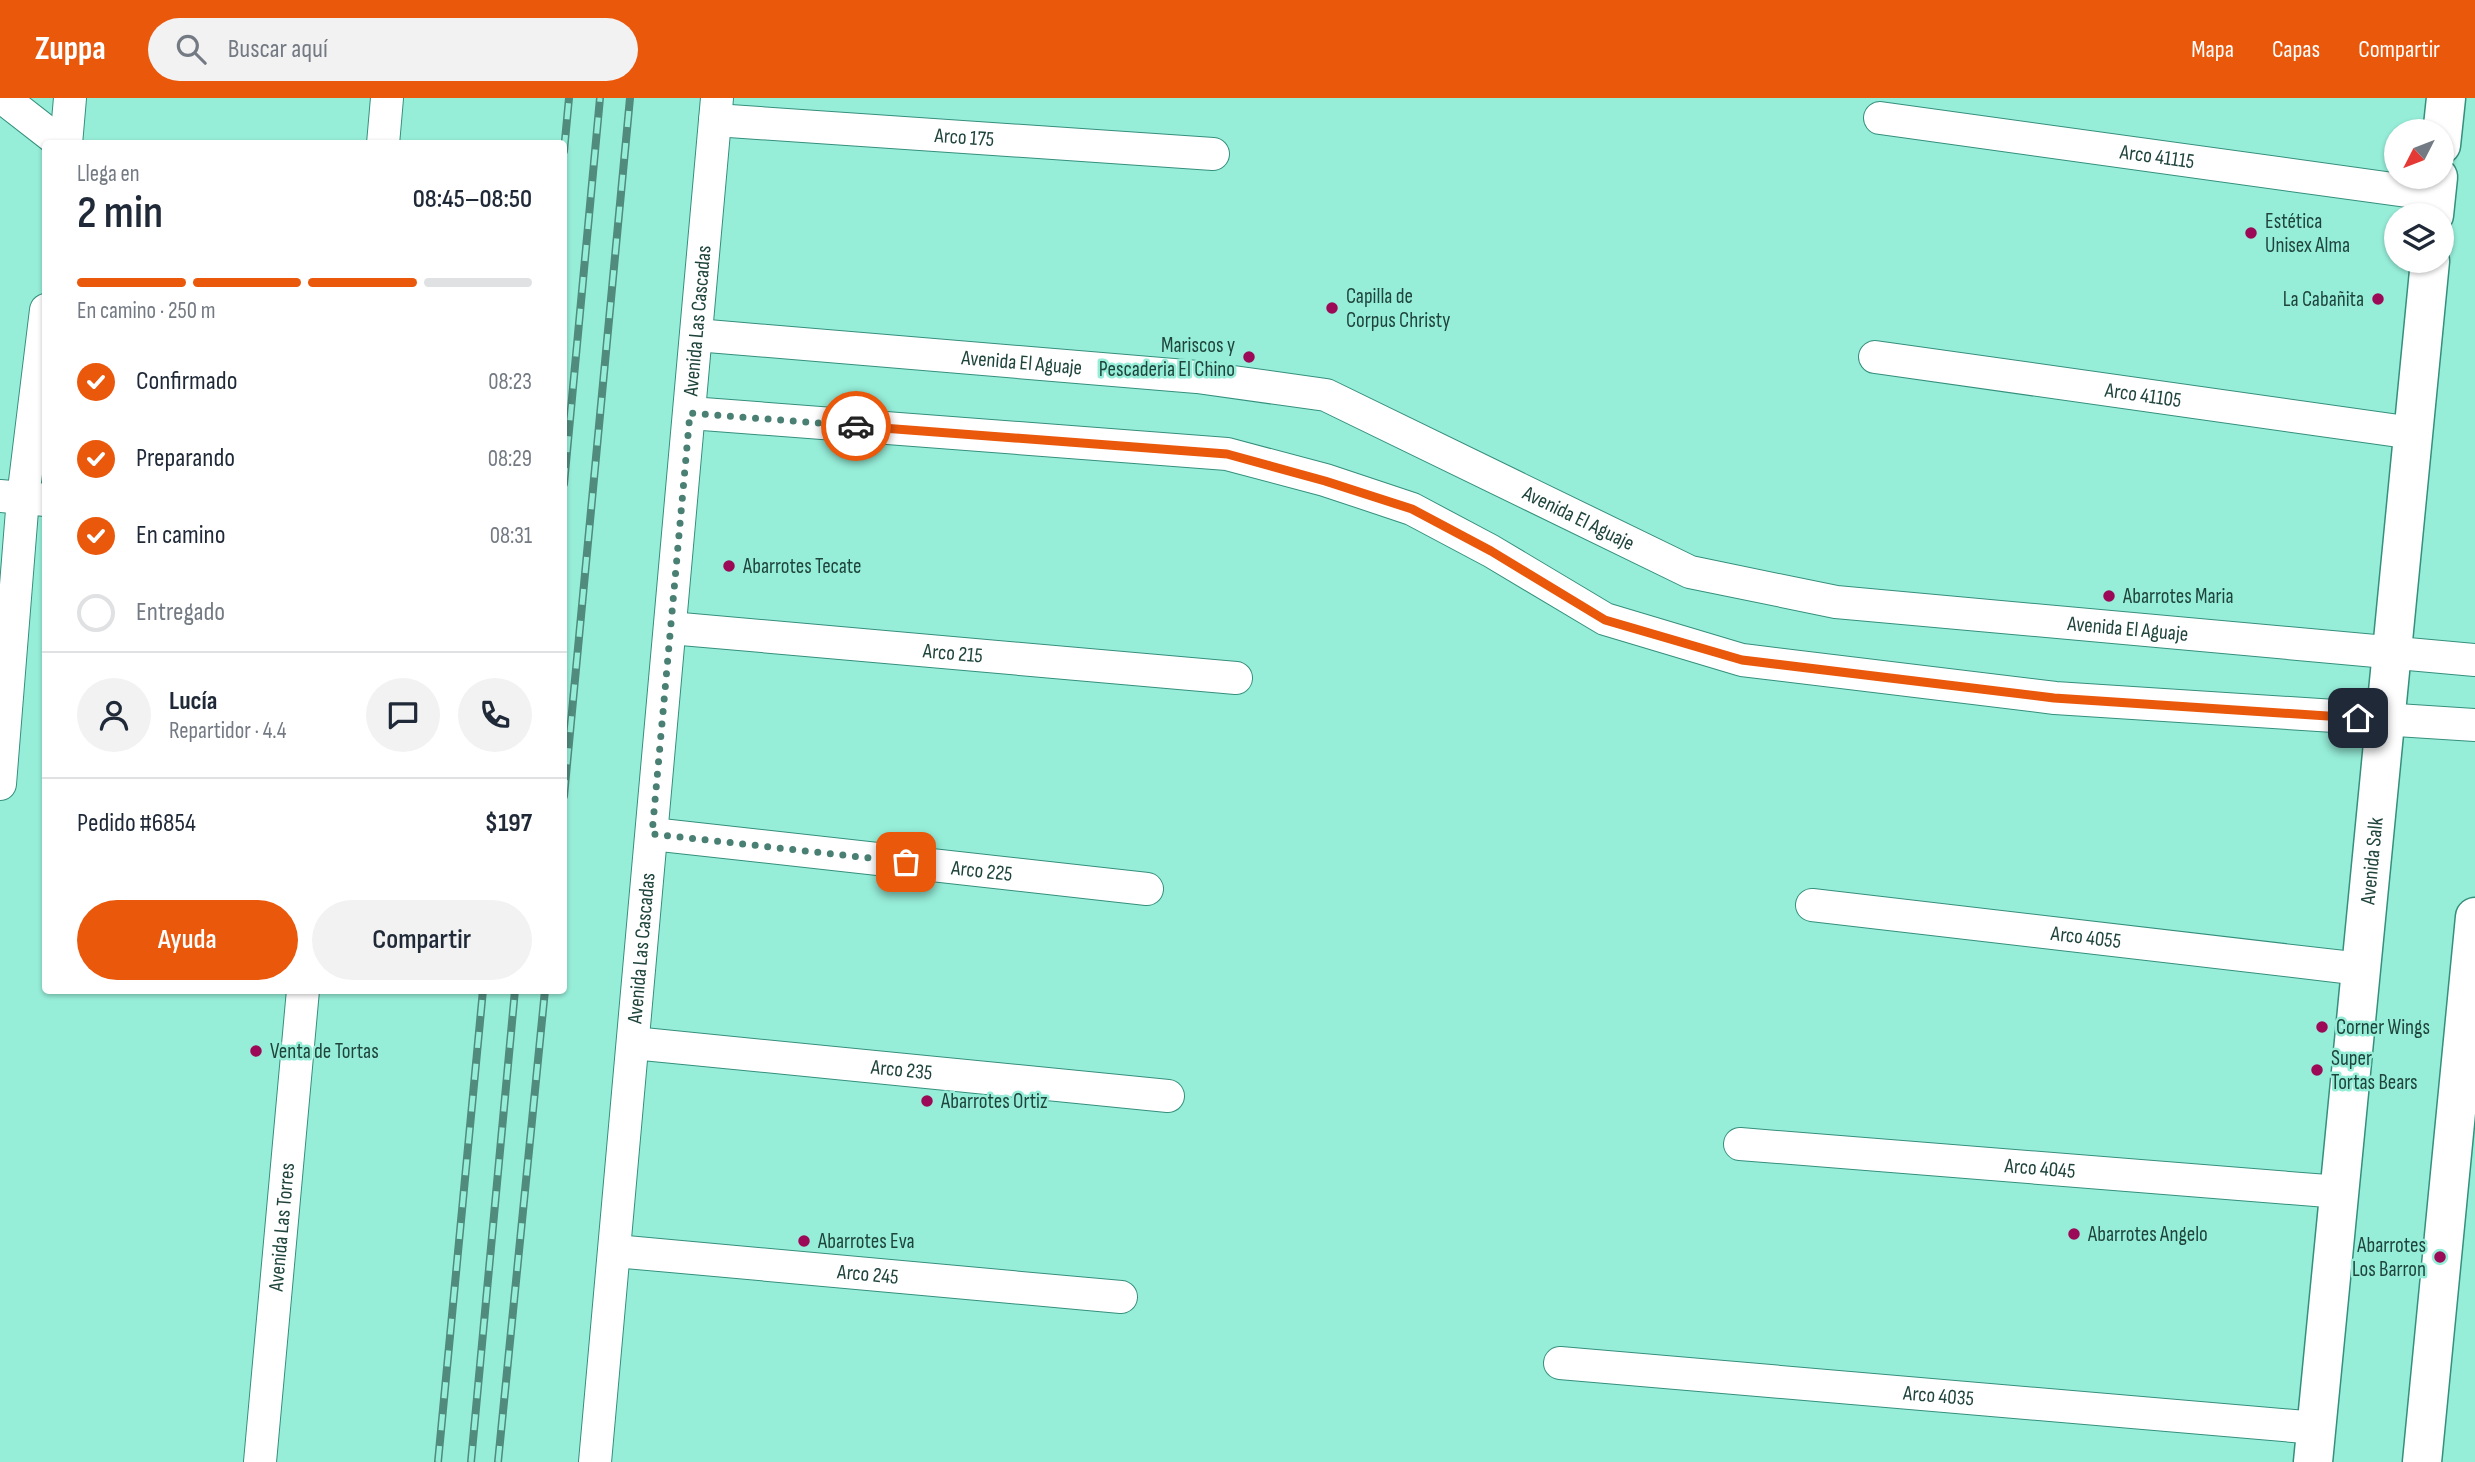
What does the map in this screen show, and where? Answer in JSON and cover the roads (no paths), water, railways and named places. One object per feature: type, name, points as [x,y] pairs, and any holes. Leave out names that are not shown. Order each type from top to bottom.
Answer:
[{"type":"main road","points":[[2444,119],[2446,98]]},
{"type":"main road","name":"Avenida Salk","points":[[2315,1445],[2429,273]]},
{"type":"main road","points":[[2422,1462],[2475,917]]},
{"type":"street","points":[[3,98],[59,140]]},
{"type":"street","points":[[65,140],[70,98]]},
{"type":"street","points":[[383,140],[387,98]]},
{"type":"street","name":"Arco 175","points":[[716,109],[1213,154]]},
{"type":"street","name":"Avenida Las Cascadas","points":[[603,1461],[615,1251],[716,109]]},
{"type":"street","name":"Arco 41115","points":[[1880,118],[2436,196]]},
{"type":"street","name":"Avenida El Aguaje","points":[[696,335],[1196,377],[1326,395],[1690,572],[1836,602],[2391,655],[2475,660]]},
{"type":"street","points":[[0,784],[23,498],[42,343]]},
{"type":"street","name":"Arco 41105","points":[[1875,357],[2413,433]]},
{"type":"street","points":[[690,413],[1227,454],[1412,509],[1491,551],[1605,620],[1742,660],[2054,698],[2475,725]]},
{"type":"street","name":"Arco 215","points":[[670,628],[1236,678]]},
{"type":"street","name":"Arco 225","points":[[652,834],[1147,889]]},
{"type":"street","name":"Arco 4055","points":[[1812,905],[2361,969]]},
{"type":"street","name":"Avenida Las Torres","points":[[260,1462],[303,994]]},
{"type":"street","name":"Arco 235","points":[[633,1043],[1168,1097]]},
{"type":"street","name":"Arco 4045","points":[[1740,1144],[2340,1192]]},
{"type":"street","name":"Arco 245","points":[[615,1251],[1121,1297]]},
{"type":"street","name":"Arco 4035","points":[[1560,1363],[2315,1445]]},
{"type":"railway","points":[[565,140],[569,98]]},
{"type":"railway","points":[[567,452],[600,98]]},
{"type":"railway","points":[[567,764],[630,98]]},
{"type":"railway","points":[[438,1462],[483,994]]},
{"type":"railway","points":[[471,1462],[515,994]]},
{"type":"railway","points":[[498,1462],[545,994]]},
{"type":"place","name":"Estética Unisex Alma","points":[[2251,233]]},
{"type":"place","name":"La Cabañita","points":[[2378,299]]},
{"type":"place","name":"Capilla de Corpus Christy","points":[[1332,308]]},
{"type":"place","name":"Mariscos y Pescaderia El Chino","points":[[1249,357]]},
{"type":"place","name":"Abarrotes Tecate","points":[[729,566]]},
{"type":"place","name":"Abarrotes Maria","points":[[2109,596]]},
{"type":"place","name":"Corner Wings","points":[[2322,1027]]},
{"type":"place","name":"Venta de Tortas","points":[[256,1051]]},
{"type":"place","name":"Super Tortas Bears","points":[[2317,1070]]},
{"type":"place","name":"Abarrotes Ortiz","points":[[927,1101]]},
{"type":"place","name":"Abarrotes Angelo","points":[[2074,1234]]},
{"type":"place","name":"Abarrotes Eva","points":[[804,1241]]},
{"type":"place","name":"Abarrotes Los Barron","points":[[2440,1257]]}]
